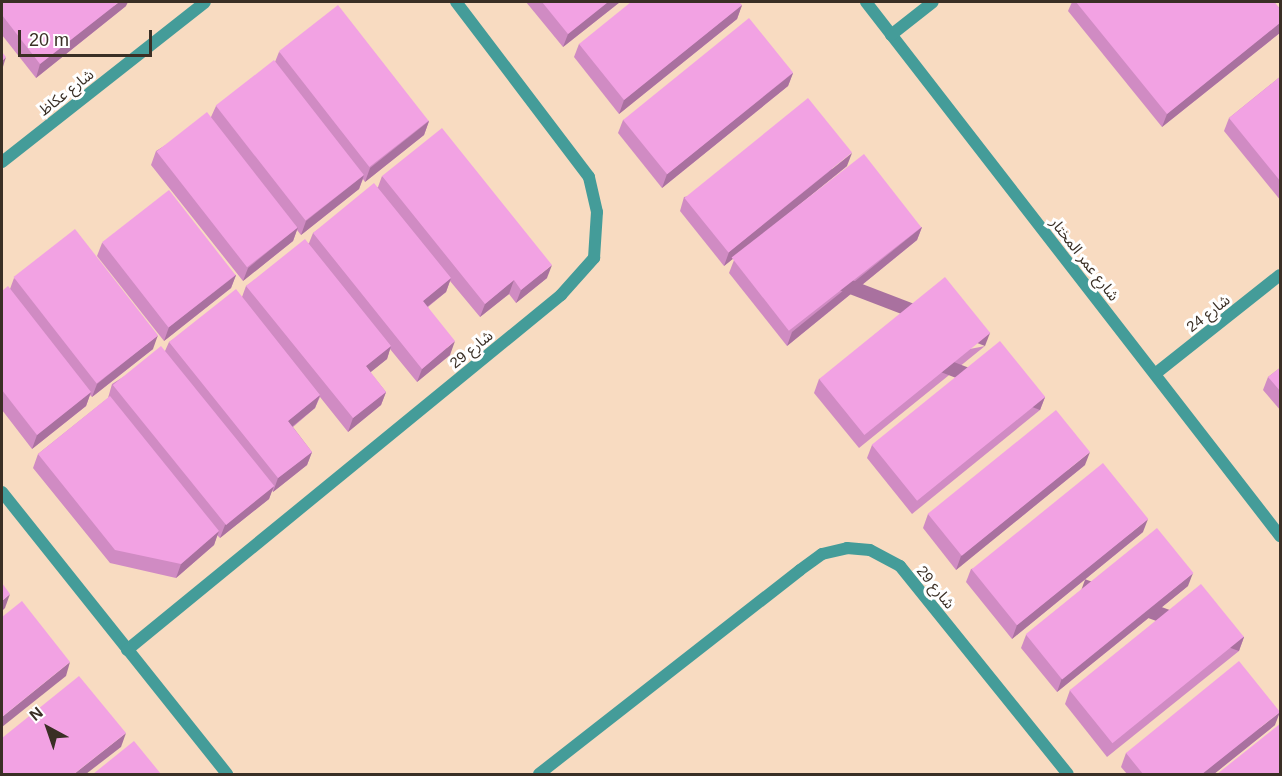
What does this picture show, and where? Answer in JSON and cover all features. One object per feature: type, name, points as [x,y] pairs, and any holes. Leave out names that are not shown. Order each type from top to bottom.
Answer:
[{"type":"street","name":"شارع عكاظ","points":[[2,162],[205,2]]},
{"type":"street","name":"شارع 29","points":[[127,650],[561,295],[594,258],[597,212],[589,177],[456,2]]},
{"type":"street","name":"شارع عمر المختار","points":[[866,2],[1281,536]]},
{"type":"street","points":[[891,35],[933,2]]},
{"type":"street","name":"شارع 24","points":[[1155,374],[1281,275]]},
{"type":"street","points":[[2,492],[227,774]]},
{"type":"street","name":"شارع 29","points":[[539,774],[800,570],[822,554],[847,548],[870,550],[900,566],[1068,774]]},
{"type":"building","points":[[2,2],[119,2],[40,64],[2,15]]},
{"type":"building","points":[[542,2],[608,2],[568,34]]},
{"type":"building","points":[[631,2],[739,2],[742,5],[624,100],[579,44]]},
{"type":"building","points":[[1076,2],[1274,2],[1281,10],[1281,22],[1167,114]]},
{"type":"building","points":[[338,5],[429,121],[369,167],[279,51]]},
{"type":"building","points":[[749,18],[793,72],[667,174],[623,120]]},
{"type":"building","points":[[274,60],[364,175],[306,221],[216,106]]},
{"type":"building","points":[[1281,76],[1281,182],[1229,118]]},
{"type":"building","points":[[808,98],[852,152],[728,252],[684,198]]},
{"type":"building","points":[[207,112],[298,228],[247,267],[157,151]]},
{"type":"building","points":[[442,128],[552,265],[521,290],[514,280],[485,304],[382,176]]},
{"type":"building","points":[[864,154],[921,227],[789,331],[732,257]]},
{"type":"building","points":[[374,183],[451,278],[423,301],[455,341],[422,369],[313,233]]},
{"type":"building","points":[[169,190],[235,275],[169,327],[102,242]]},
{"type":"building","points":[[75,229],[158,335],[97,383],[14,277]]},
{"type":"building","points":[[305,239],[391,346],[366,366],[386,392],[353,418],[246,286]]},
{"type":"building","points":[[945,277],[990,333],[864,435],[819,379]]},
{"type":"building","points":[[8,286],[91,392],[37,435],[2,390],[2,291]]},
{"type":"building","points":[[236,289],[320,395],[288,421],[312,452],[278,478],[169,342]]},
{"type":"building","points":[[1000,341],[1045,397],[917,501],[872,445]]},
{"type":"building","points":[[161,346],[274,486],[226,525],[113,385]]},
{"type":"building","points":[[1281,367],[1281,392],[1268,377]]},
{"type":"building","points":[[110,396],[219,531],[181,564],[115,550],[38,454]]},
{"type":"building","points":[[1056,410],[1090,452],[962,556],[928,514]]},
{"type":"building","points":[[1103,463],[1148,519],[1017,625],[972,569]]},
{"type":"building","points":[[1157,528],[1194,573],[1062,679],[1026,634]]},
{"type":"building","points":[[2,583],[10,594],[2,601]]},
{"type":"building","points":[[1201,584],[1244,637],[1112,743],[1070,690]]},
{"type":"building","points":[[22,601],[70,662],[2,717],[2,617]]},
{"type":"building","points":[[1239,661],[1280,712],[1202,774],[1143,774],[1126,753]]},
{"type":"building","points":[[79,676],[126,733],[74,774],[2,774],[2,738]]},
{"type":"building","points":[[1281,723],[1281,774],[1217,774]]},
{"type":"building","points":[[134,741],[161,774],[93,774]]}]
